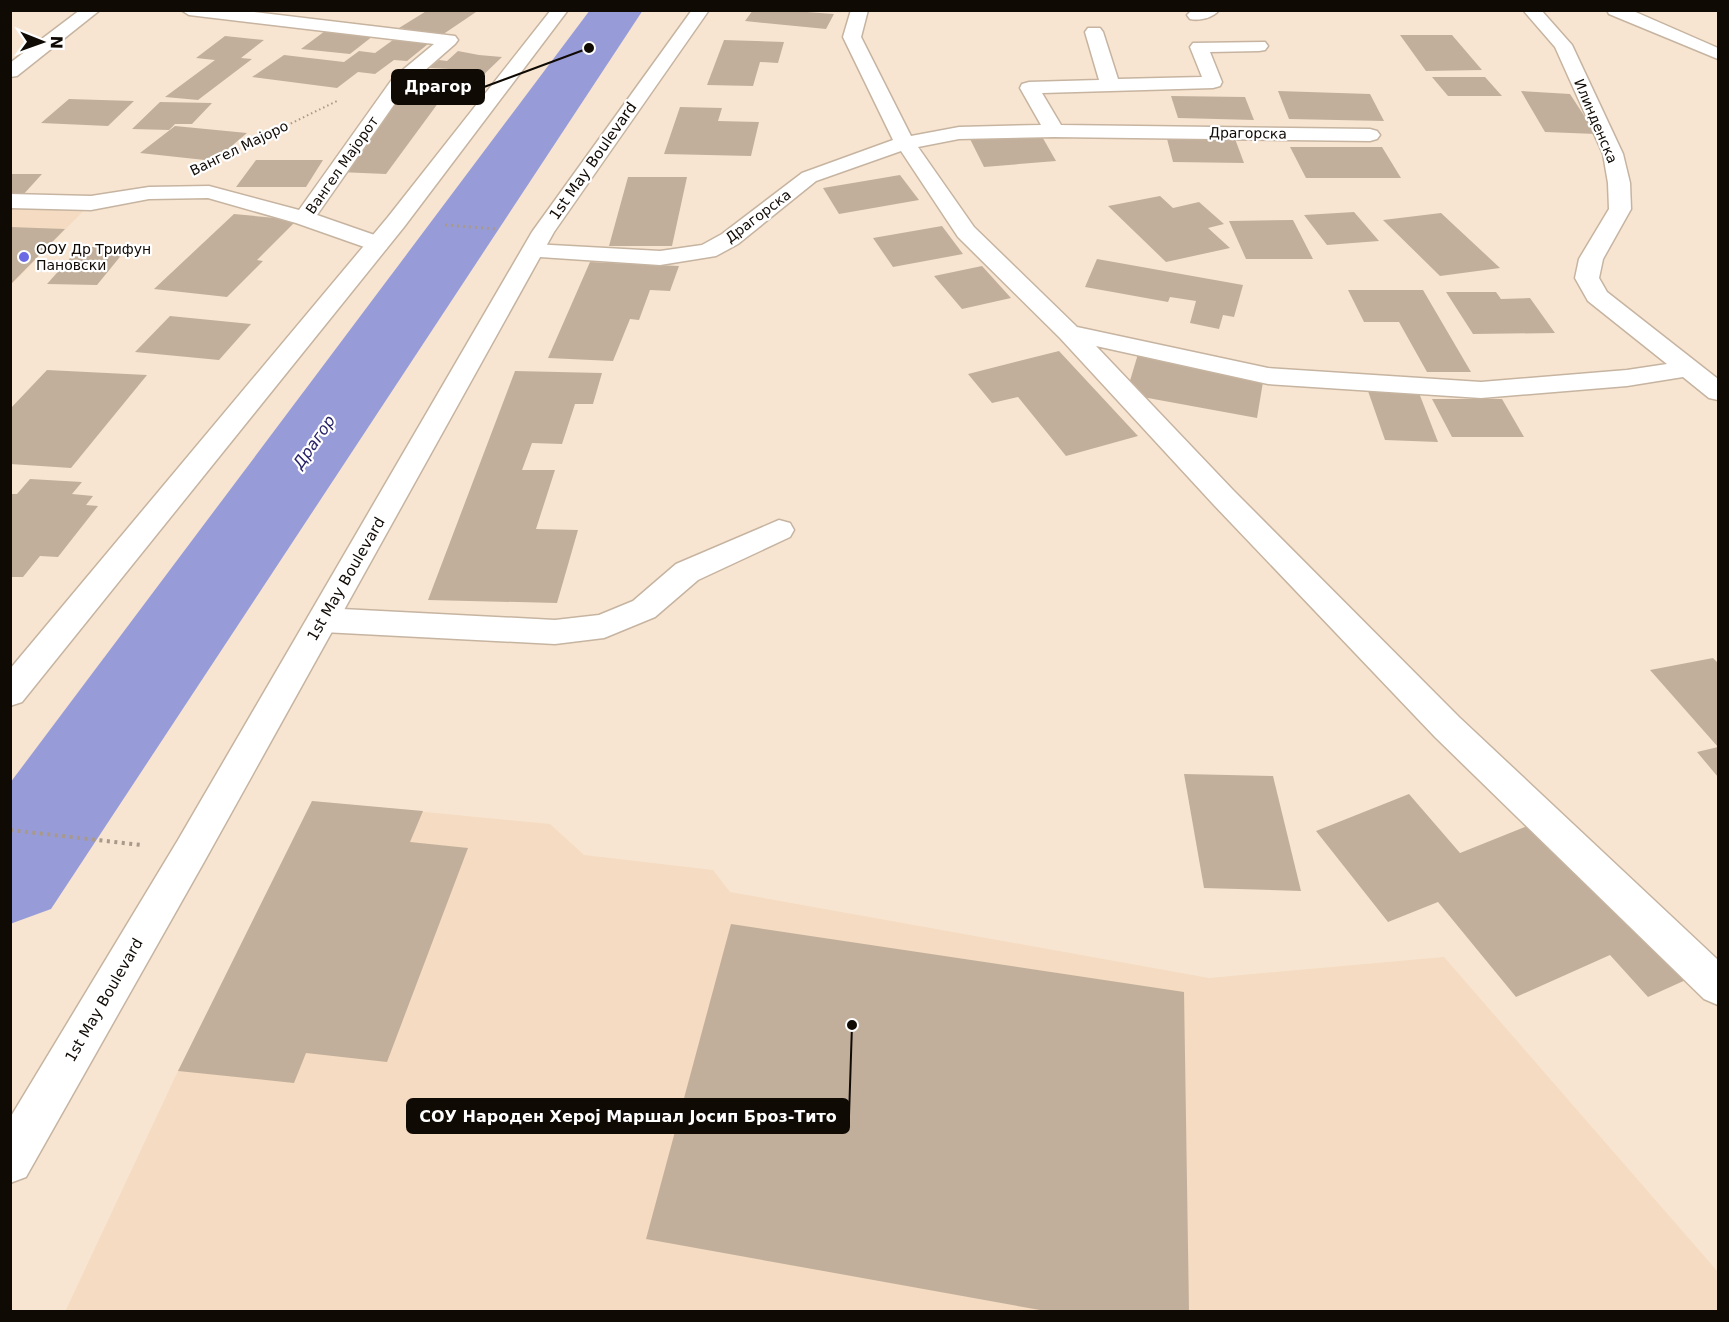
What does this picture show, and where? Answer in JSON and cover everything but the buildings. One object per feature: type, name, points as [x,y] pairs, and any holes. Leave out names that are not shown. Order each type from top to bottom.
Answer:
[{"type":"street","points":[[10,72],[92,10]]},
{"type":"street","points":[[189,10],[449,40],[400,82]]},
{"type":"street","points":[[10,693],[378,244],[560,10]]},
{"type":"street","name":"1st May Boulevard","points":[[10,1161],[543,232],[701,10]]},
{"type":"street","points":[[860,10],[852,37],[905,143],[966,232],[1069,333],[1223,497],[1447,727],[1719,987]]},
{"type":"street","name":"Илинденска","points":[[1531,10],[1563,45],[1613,153],[1619,183],[1620,209],[1591,259],[1587,278],[1597,296],[1719,392]]},
{"type":"street","points":[[1615,10],[1719,54]]},
{"type":"street","points":[[1094,32],[1110,85]]},
{"type":"street","points":[[1054,131],[1029,88],[1213,82],[1199,47],[1259,46]]},
{"type":"street","name":"Вангел Маjорот","points":[[304,218],[400,82]]},
{"type":"street","name":"Драгорска","points":[[532,251],[660,258],[708,251],[730,239],[809,177],[905,143],[959,133],[1054,131],[1370,135]]},
{"type":"street","points":[[10,201],[91,203],[149,194],[209,192],[304,218],[378,244]]},
{"type":"street","points":[[1069,333],[1268,376],[1481,390],[1627,378],[1690,368]]},
{"type":"street","points":[[322,620],[555,632],[604,626],[644,609],[687,572],[779,530]]},
{"type":"path","name":"Вангел Мајоро","points":[[220,158],[332,102],[400,82]]},
{"type":"path","points":[[443,225],[497,229]]},
{"type":"path","points":[[10,830],[102,840]]},
{"type":"shaded area","name":"ООУ Др Трифун Пановски","points":[[11,201],[91,203],[11,285]]},
{"type":"shaded area","points":[[312,801],[550,824],[584,855],[713,870],[730,892],[1209,978],[1444,957],[1718,1272],[1718,1312],[65,1312],[178,1071]]},
{"type":"waterway","name":"Драгор","points":[[10,874],[617,10]]},
{"type":"place","name":"Драгор","points":[[589,48]]},
{"type":"place","name":"ООУ Др Трифун Пановски","points":[[24,257]]},
{"type":"place","name":"СОУ Народен Херој Маршал Јосип Броз-Тито","points":[[852,1025]]}]
